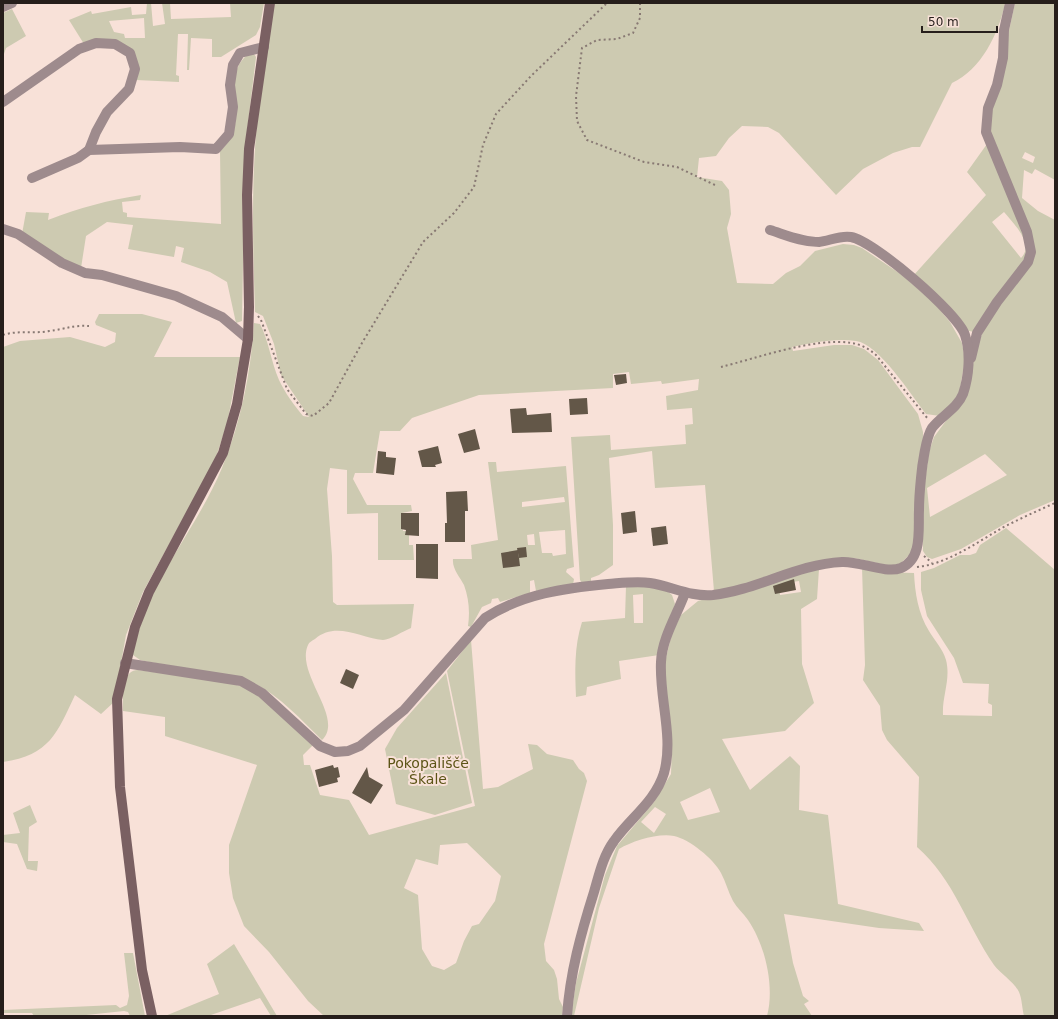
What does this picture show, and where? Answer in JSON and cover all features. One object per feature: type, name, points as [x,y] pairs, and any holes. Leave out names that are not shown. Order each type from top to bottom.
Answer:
[{"type":"main road","points":[[152,1016],[142,970],[120,787],[117,699],[134,627],[149,592],[223,453],[237,404],[248,339],[249,307],[247,195],[249,149],[270,3]]},
{"type":"street","points":[[3,7],[12,3]]},
{"type":"street","points":[[125,663],[241,681],[262,693],[320,746],[336,752],[348,751],[360,746],[404,710],[485,618],[500,608],[550,591],[621,583],[646,582],[665,585],[685,593],[710,595],[740,590],[807,568],[838,562],[864,564],[890,570],[902,568],[914,557],[919,542],[922,470],[930,432],[934,426],[958,403],[963,394],[977,333],[997,302],[1028,262],[1031,252],[1027,232],[986,132],[988,108],[997,85],[1003,58],[1004,30],[1010,3]]},
{"type":"street","points":[[3,102],[79,49],[96,43],[115,44],[130,53],[135,69],[128,88],[107,112],[96,132],[89,150],[78,158],[32,178]]},
{"type":"street","points":[[89,150],[180,147],[216,149],[228,134],[233,107],[230,85],[233,65],[240,53],[264,48]]},
{"type":"street","points":[[3,229],[18,234],[62,263],[85,273],[102,275],[176,296],[222,317],[248,339]]},
{"type":"street","points":[[770,230],[807,242],[850,237],[859,240],[891,260],[924,289],[949,314],[965,334],[970,364]]},
{"type":"street","points":[[567,1016],[568,998],[578,944],[604,859],[614,842],[654,795],[664,773],[667,741],[660,661],[667,633],[685,593]]},
{"type":"path","points":[[249,307],[261,320],[287,389],[306,414],[314,416],[329,402],[362,343],[423,242],[454,213],[474,186],[483,145],[496,114],[531,76],[607,3]]},
{"type":"path","points":[[640,3],[640,18],[633,33],[617,39],[597,40],[582,48],[576,96],[577,121],[587,140],[644,162],[677,167],[716,186]]},
{"type":"path","points":[[3,335],[12,332],[49,332],[74,325],[89,326]]},
{"type":"path","points":[[721,367],[812,345],[833,342],[852,343],[867,348],[876,355],[934,426]]},
{"type":"path","points":[[902,568],[920,567],[951,556],[972,547],[1002,528],[1055,503]]},
{"type":"green space","points":[[147,3],[151,3],[153,26],[165,24],[162,3],[170,3],[171,19],[231,17],[230,3],[264,3],[260,27],[256,35],[221,57],[212,57],[212,39],[191,38],[189,70],[187,70],[188,34],[178,34],[176,75],[179,76],[179,82],[136,80],[122,44],[84,44],[69,20],[91,11],[92,14],[131,7],[132,15],[146,14]],"holes":[[[144,18],[145,38],[125,38],[124,34],[114,32],[109,21]]]},
{"type":"green space","points":[[274,3],[1005,3],[998,26],[987,49],[972,69],[952,83],[920,147],[912,147],[893,153],[863,169],[836,195],[779,133],[768,127],[742,126],[729,138],[716,156],[699,158],[697,177],[722,181],[729,190],[731,214],[727,228],[737,283],[773,284],[786,273],[800,266],[815,251],[843,244],[854,245],[862,248],[902,275],[934,303],[950,322],[962,343],[965,359],[959,395],[940,416],[926,414],[884,360],[865,344],[856,341],[840,340],[824,341],[792,347],[793,351],[834,345],[852,345],[864,349],[878,360],[918,414],[923,432],[923,441],[915,536],[912,552],[899,565],[891,566],[854,558],[724,591],[714,591],[705,485],[655,488],[652,451],[609,458],[613,525],[613,565],[599,575],[591,578],[591,583],[582,583],[580,580],[571,437],[610,435],[611,450],[686,444],[685,425],[693,424],[692,408],[667,410],[666,396],[698,390],[699,379],[662,384],[661,381],[631,384],[629,372],[613,374],[613,388],[479,395],[412,418],[400,431],[380,431],[373,473],[355,473],[353,479],[367,505],[411,505],[412,511],[402,513],[403,531],[409,531],[409,545],[413,545],[414,560],[378,560],[378,513],[347,514],[347,470],[330,468],[327,489],[332,556],[333,602],[337,605],[414,604],[411,628],[389,639],[374,639],[348,632],[331,631],[323,634],[308,644],[306,657],[308,669],[328,720],[327,731],[322,740],[283,703],[262,688],[250,682],[238,677],[140,660],[133,655],[133,647],[151,598],[159,581],[206,501],[229,451],[240,415],[248,378],[254,323],[260,324],[268,344],[276,373],[284,390],[303,416],[309,417],[281,375],[274,344],[263,316],[255,312],[253,218],[255,147]]},
{"type":"green space","points":[[1015,3],[1055,3],[1055,180],[1035,169],[1032,174],[1024,170],[1022,198],[1038,211],[1055,220],[1055,500],[1020,515],[961,549],[932,559],[927,557],[923,551],[922,504],[929,452],[934,437],[968,391],[976,349],[986,324],[1033,258],[990,132],[989,123]],"holes":[[[1025,152],[1035,157],[1033,163],[1022,158]],[[985,454],[1007,475],[930,517],[927,488]]]},
{"type":"green space","points":[[12,9],[26,36],[6,48],[3,57],[3,13]]},
{"type":"green space","points":[[248,54],[254,54],[256,57],[245,148],[242,321],[236,323],[227,282],[210,272],[181,262],[184,248],[176,246],[174,257],[128,249],[133,225],[107,222],[86,236],[81,268],[76,267],[22,234],[26,212],[49,213],[48,220],[94,205],[141,195],[140,200],[122,202],[123,212],[127,213],[127,217],[221,224],[220,151],[230,139],[235,127],[235,76],[239,65]]},
{"type":"green space","points":[[987,144],[1028,240],[1025,258],[974,332],[965,330],[913,276],[986,195],[967,172]],"holes":[[[1004,212],[1017,228],[1024,240],[1026,246],[1025,252],[1021,258],[992,222]]]},
{"type":"green space","points":[[99,314],[142,314],[172,322],[154,357],[240,357],[227,424],[215,460],[143,592],[126,635],[114,702],[101,714],[75,695],[57,731],[42,748],[19,759],[3,762],[3,347],[20,341],[70,337],[105,347],[115,342],[116,333],[96,325],[95,322]]},
{"type":"green space","points":[[488,462],[496,462],[497,472],[566,466],[574,567],[567,569],[566,572],[574,579],[573,585],[536,591],[534,580],[530,581],[530,593],[500,602],[498,598],[492,599],[491,603],[482,607],[471,627],[468,626],[469,606],[466,590],[455,570],[453,559],[472,559],[471,545],[498,540]],"holes":[[[564,497],[565,502],[522,507],[522,502]],[[565,530],[566,554],[553,556],[552,553],[542,553],[539,532]],[[534,534],[535,545],[528,545],[527,535]]]},
{"type":"green space","points":[[1006,528],[1055,570],[1055,1016],[1024,1016],[1021,998],[1017,988],[994,965],[984,950],[951,888],[941,873],[917,847],[919,777],[887,740],[882,730],[880,706],[863,680],[865,665],[862,567],[882,572],[914,573],[916,595],[922,617],[929,631],[943,652],[946,660],[948,674],[943,715],[992,716],[992,705],[988,703],[989,684],[963,683],[954,658],[927,616],[921,590],[921,572],[934,568],[960,555],[970,555],[976,553],[980,545]]},
{"type":"green space","points":[[819,569],[817,599],[801,609],[802,664],[814,703],[785,731],[722,739],[750,790],[790,756],[800,766],[799,810],[828,815],[838,904],[919,923],[924,931],[879,928],[784,914],[793,963],[803,996],[809,1001],[804,1004],[812,1016],[767,1016],[770,992],[764,953],[754,930],[733,901],[723,876],[718,868],[694,845],[680,838],[667,835],[645,838],[619,849],[599,908],[574,1016],[571,1016],[576,983],[605,875],[617,846],[654,802],[671,774],[672,748],[665,685],[665,662],[672,633],[681,615],[698,601]],"holes":[[[799,581],[801,592],[780,595],[779,584]],[[710,788],[720,812],[688,820],[680,802]],[[655,807],[666,814],[654,833],[641,822]]]},
{"type":"green space","points":[[626,586],[655,587],[666,590],[672,595],[675,604],[659,655],[619,661],[621,679],[587,687],[586,695],[576,697],[576,650],[582,622],[625,618]],"holes":[[[643,594],[643,623],[634,623],[633,595]]]},
{"type":"green space","points":[[471,640],[483,789],[498,787],[533,769],[528,744],[537,745],[547,754],[573,760],[579,769],[584,773],[587,781],[544,944],[546,961],[554,970],[557,979],[559,999],[563,1007],[562,1016],[324,1016],[308,1001],[269,952],[244,926],[233,898],[229,873],[229,845],[257,765],[165,736],[165,717],[123,711],[123,692],[126,680],[132,671],[138,670],[222,681],[251,689],[313,745],[303,755],[304,765],[310,765],[320,795],[349,800],[369,835],[475,806],[447,671]],"holes":[[[467,843],[501,876],[495,901],[479,924],[472,926],[464,941],[456,963],[444,970],[432,966],[422,949],[418,895],[404,888],[416,859],[438,865],[440,845]]]},
{"type":"green space","name":"Pokopališče Škale","points":[[446,673],[472,803],[435,815],[396,804],[385,749],[397,728]]},
{"type":"green space","points":[[30,805],[37,822],[29,827],[28,861],[38,861],[37,871],[27,869],[17,844],[3,842],[3,835],[20,833],[13,813]]},
{"type":"green space","points":[[234,944],[277,1016],[271,1016],[260,998],[208,1016],[165,1016],[219,994],[207,964]]},
{"type":"green space","points":[[124,953],[133,953],[145,1016],[130,1016],[128,1012],[124,1011],[77,1016],[34,1016],[32,1013],[3,1013],[3,1010],[116,1005],[120,1008],[127,1005],[129,996]]},
{"type":"building","points":[[626,374],[627,383],[616,385],[614,375]]},
{"type":"building","points":[[587,398],[588,414],[570,415],[569,399]]},
{"type":"building","points":[[526,408],[527,415],[551,413],[552,432],[512,433],[510,409]]},
{"type":"building","points":[[475,429],[480,449],[464,453],[458,434]]},
{"type":"building","points":[[438,446],[442,463],[435,465],[436,467],[422,467],[418,451]]},
{"type":"building","points":[[378,451],[386,452],[386,457],[396,458],[394,475],[376,473]]},
{"type":"building","points":[[467,491],[468,511],[465,511],[465,542],[445,542],[445,523],[447,523],[446,492]]},
{"type":"building","points":[[635,511],[637,532],[623,534],[621,513]]},
{"type":"building","points":[[401,513],[419,513],[419,536],[405,535],[406,530],[401,529]]},
{"type":"building","points":[[666,526],[668,544],[653,546],[651,528]]},
{"type":"building","points":[[416,544],[438,544],[438,579],[416,578]]},
{"type":"building","points":[[526,547],[527,557],[519,558],[517,548]]},
{"type":"building","points":[[518,550],[520,566],[503,568],[501,553]]},
{"type":"building","points":[[794,579],[796,590],[775,594],[773,586]]},
{"type":"building","points":[[346,669],[359,675],[353,689],[340,683]]},
{"type":"building","points":[[333,765],[334,768],[338,767],[340,777],[337,778],[338,782],[319,787],[315,770]]},
{"type":"building","points":[[367,767],[369,777],[383,785],[371,804],[352,793]]}]
